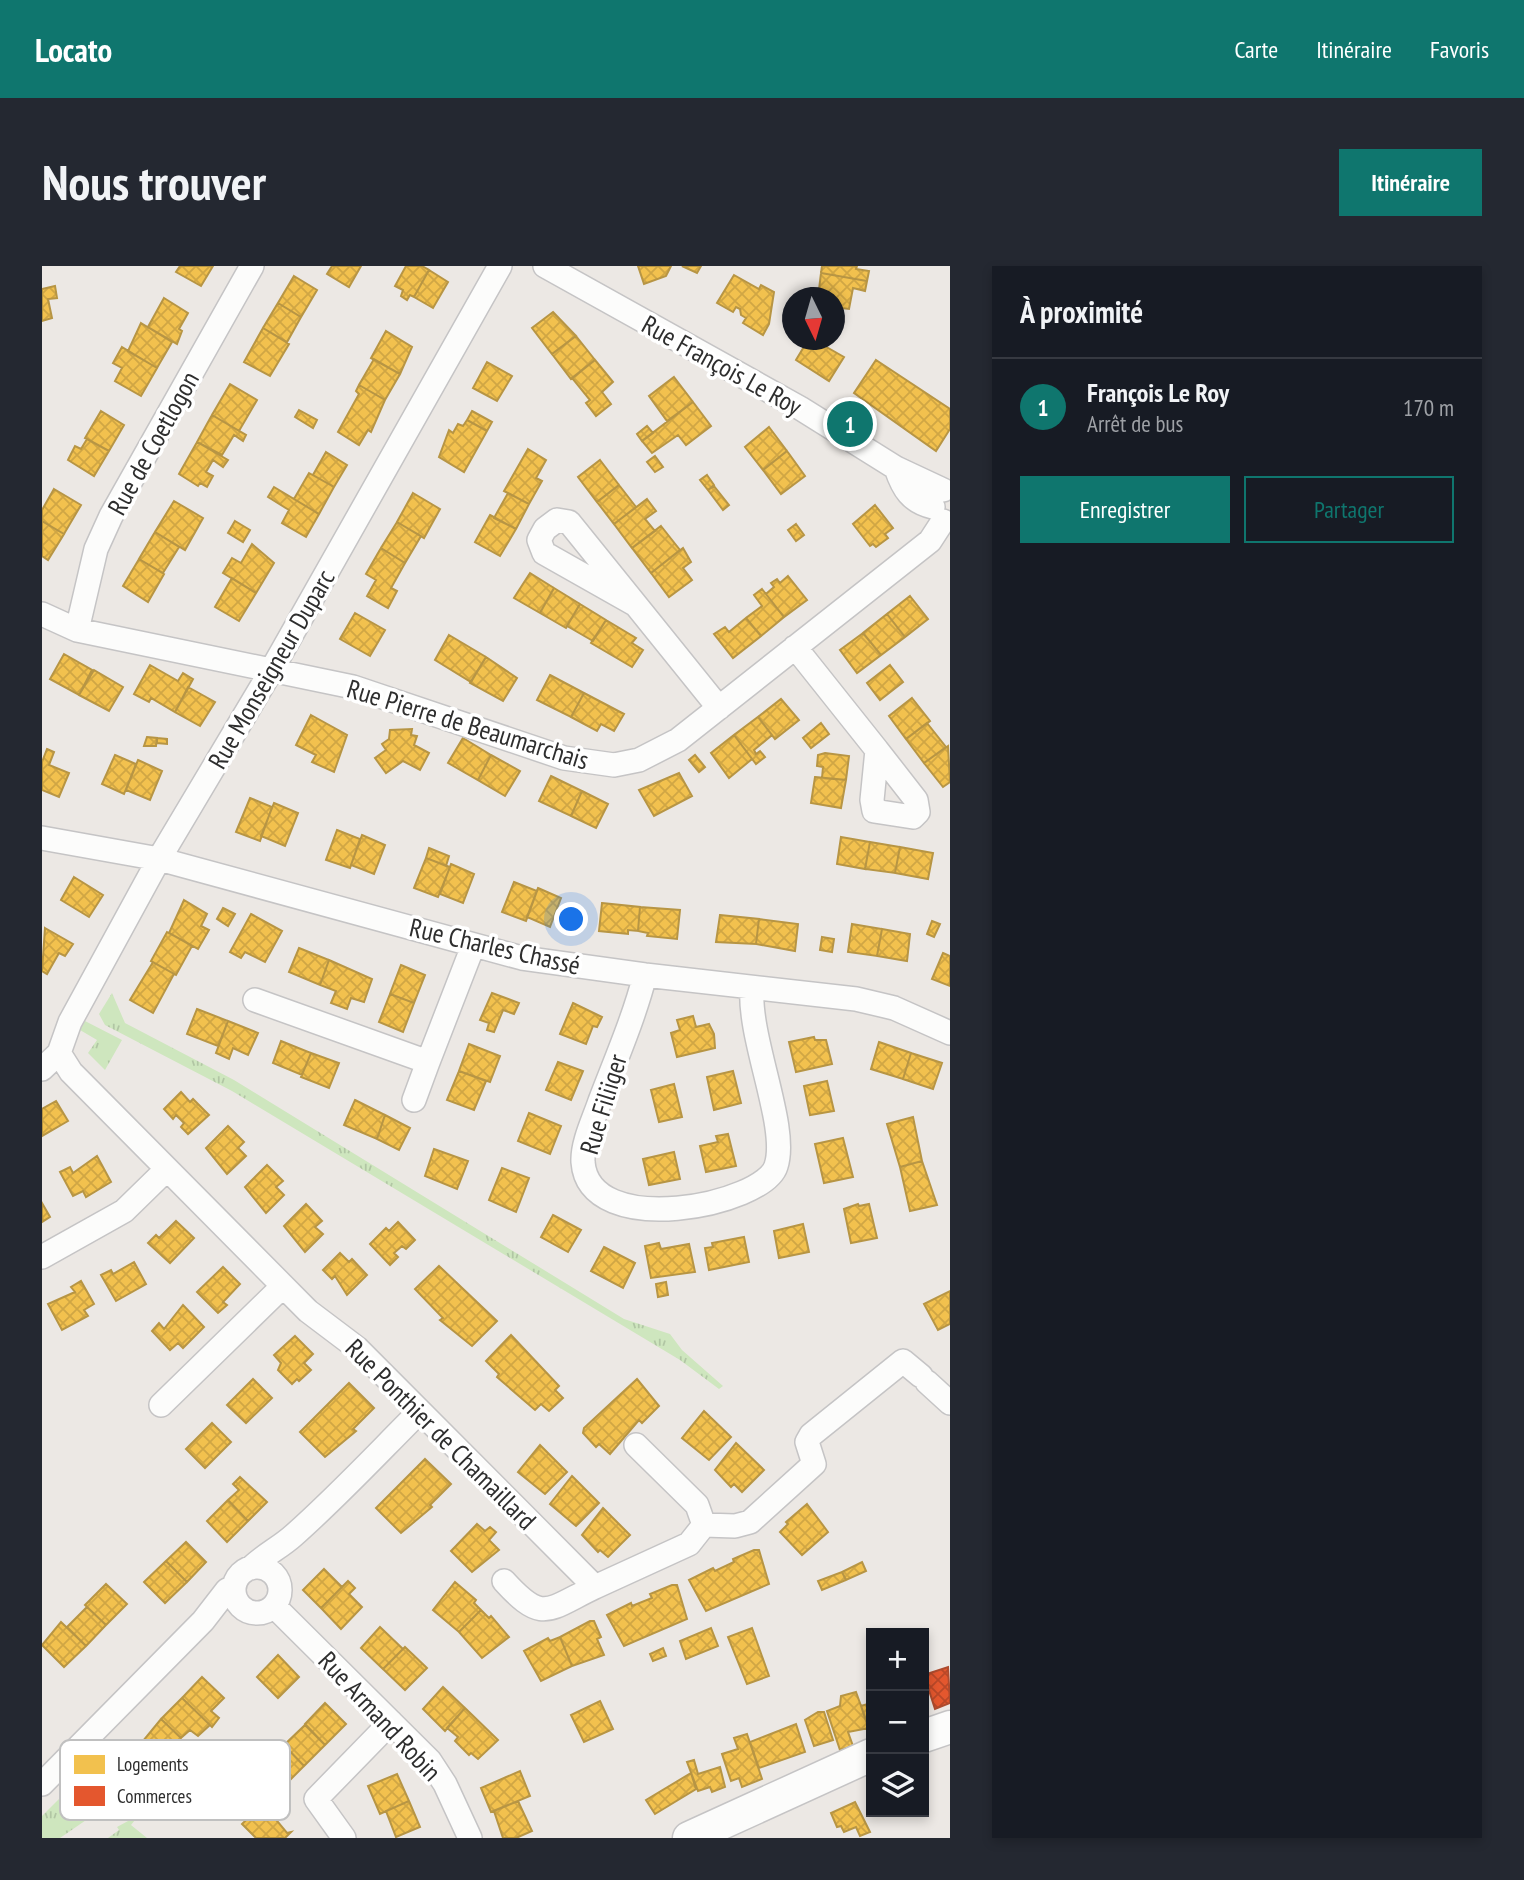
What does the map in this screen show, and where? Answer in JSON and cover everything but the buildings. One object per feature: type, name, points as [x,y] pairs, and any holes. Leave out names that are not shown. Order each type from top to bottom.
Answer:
[{"type":"main road","points":[[929,1734],[950,1727]]},
{"type":"main road","points":[[689,1838],[866,1757]]},
{"type":"street","name":"Rue de Coetlogon","points":[[77,630],[96,549],[107,524],[252,266]]},
{"type":"street","name":"Rue Monseigneur Duparc","points":[[42,1069],[59,1053],[70,1022],[159,859],[271,671],[500,266]]},
{"type":"street","name":"Rue François Le Roy","points":[[545,266],[800,408],[896,468],[944,505]]},
{"type":"street","name":"Rue Pierre de Beaumarchais","points":[[42,614],[77,630],[365,690],[564,758],[603,766],[629,763],[665,748],[930,541],[944,505]]},
{"type":"street","points":[[636,605],[719,708]]},
{"type":"street","points":[[795,647],[877,750]]},
{"type":"street","name":"Rue Charles Chassé","points":[[42,838],[159,859],[473,946],[554,964],[874,1003],[918,1017],[950,1033]]},
{"type":"street","points":[[414,1100],[473,946]]},
{"type":"street","name":"Rue Filiiger","points":[[645,975],[594,1119],[583,1164],[590,1182],[603,1197],[640,1210],[668,1209],[733,1196],[757,1187],[776,1168],[779,1147],[752,1024],[752,988]]},
{"type":"street","points":[[255,1000],[428,1062]]},
{"type":"street","name":"Rue Ponthier de Chamaillard","points":[[59,1053],[71,1072],[315,1318],[357,1348],[595,1587]]},
{"type":"street","points":[[42,1257],[124,1211],[167,1169]]},
{"type":"street","points":[[161,1405],[283,1286]]},
{"type":"street","points":[[704,1525],[735,1526],[750,1522],[814,1464],[807,1442],[811,1435],[917,1373],[950,1403]]},
{"type":"street","points":[[86,1740],[204,1621],[238,1597],[240,1575],[275,1546],[291,1538],[419,1412]]},
{"type":"street","points":[[636,1445],[696,1505],[704,1525]]},
{"type":"street","points":[[504,1581],[528,1605],[541,1609],[552,1608],[689,1544],[704,1525]]},
{"type":"street","points":[[238,1597],[255,1613],[274,1606],[279,1594],[275,1576],[291,1538]]},
{"type":"street","points":[[251,1568],[264,1568],[275,1576]]},
{"type":"street","name":"Rue Armand Robin","points":[[274,1606],[438,1772],[470,1838]]},
{"type":"street","points":[[344,1838],[316,1799],[391,1722]]},
{"type":"street","points":[[42,1784],[60,1766]]},
{"type":"green space","points":[[112,993],[125,1023],[234,1080],[624,1319],[670,1334],[682,1350],[723,1386],[719,1389],[680,1360],[232,1091],[105,1025],[99,1014]]},
{"type":"green space","points":[[85,1021],[122,1040],[105,1070],[88,1053],[97,1040],[80,1030]]},
{"type":"green space","points":[[60,1798],[60,1820],[86,1820],[60,1838],[42,1838],[42,1816]]},
{"type":"green space","points":[[135,1820],[131,1825],[147,1838],[108,1838],[119,1830],[117,1827]]},
{"type":"place","name":"François Le Roy","points":[[850,424]]}]
